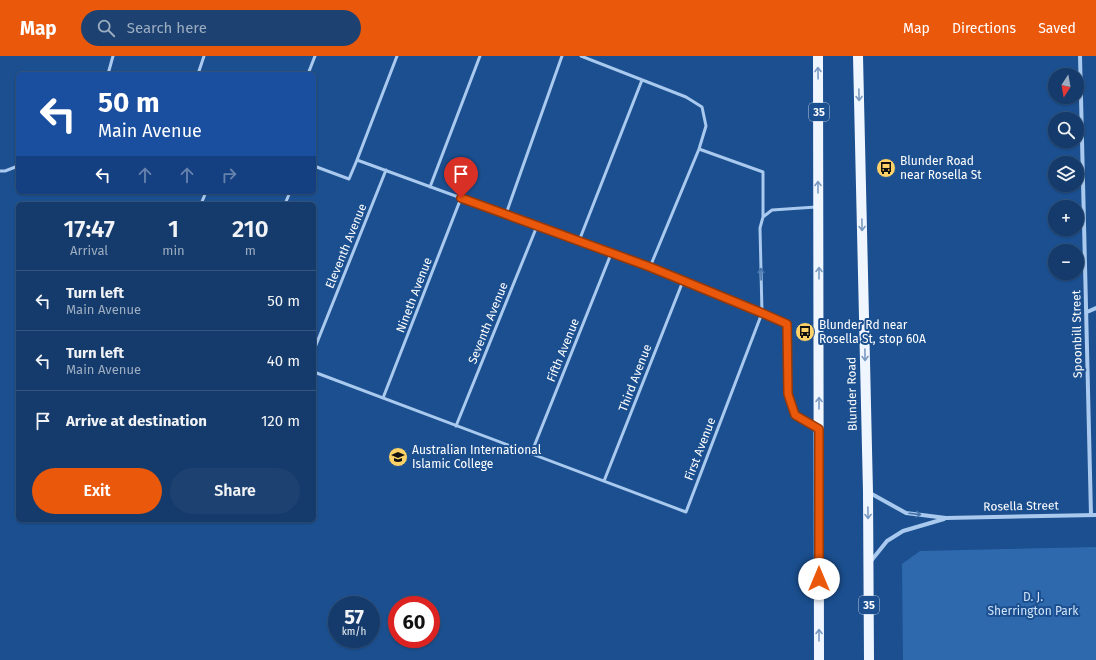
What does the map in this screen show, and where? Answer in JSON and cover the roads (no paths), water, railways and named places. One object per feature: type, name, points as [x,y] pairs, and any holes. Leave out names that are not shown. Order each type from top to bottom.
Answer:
[{"type":"main road","name":"35","points":[[818,56],[819,660]]},
{"type":"main road","name":"Blunder Road","points":[[858,56],[868,492],[869,660]]},
{"type":"street","name":"Spoonbill Street","points":[[1080,56],[1091,515]]},
{"type":"street","points":[[1087,312],[1096,308]]},
{"type":"street","name":"Rosella Street","points":[[868,492],[906,513],[946,518],[1096,515]]},
{"type":"street","name":"Rosella Street","points":[[868,564],[887,541],[903,531],[946,518]]},
{"type":"lane","points":[[109,72],[113,56]]},
{"type":"lane","points":[[199,72],[204,56]]},
{"type":"lane","points":[[309,72],[315,56]]},
{"type":"lane","points":[[316,167],[349,179],[397,56]]},
{"type":"lane","points":[[430,187],[480,56]]},
{"type":"lane","points":[[506,214],[562,56]]},
{"type":"lane","points":[[581,56],[686,97],[702,108],[706,126],[699,149],[650,267]]},
{"type":"lane","points":[[579,241],[642,80]]},
{"type":"lane","points":[[699,149],[763,172],[763,217],[760,228],[762,313]]},
{"type":"lane","points":[[357,160],[650,267],[787,324],[788,394],[795,415],[819,429]]},
{"type":"lane","points":[[0,171],[5,171],[16,167]]},
{"type":"lane","name":"Eleventh Avenue","points":[[316,345],[386,170]]},
{"type":"lane","name":"Nineth Avenue","points":[[383,398],[461,198]]},
{"type":"lane","points":[[763,217],[772,210],[818,207]]},
{"type":"lane","name":"Seventh Avenue","points":[[456,426],[537,226]]},
{"type":"lane","name":"Fifth Avenue","points":[[531,454],[611,254]]},
{"type":"lane","name":"Third Avenue","points":[[604,481],[683,281]]},
{"type":"lane","name":"First Avenue","points":[[604,481],[686,512],[762,313]]},
{"type":"lane","points":[[316,373],[604,481]]},
{"type":"place","name":"Blunder Road near Rosella St","points":[[886,168]]},
{"type":"place","name":"Blunder Rd near Rosella St, stop 60A","points":[[805,332]]},
{"type":"place","name":"Australian International Islamic College","points":[[398,457]]},
{"type":"park label","name":"D. J. Sherrington Park","points":[[1033,604]]}]
